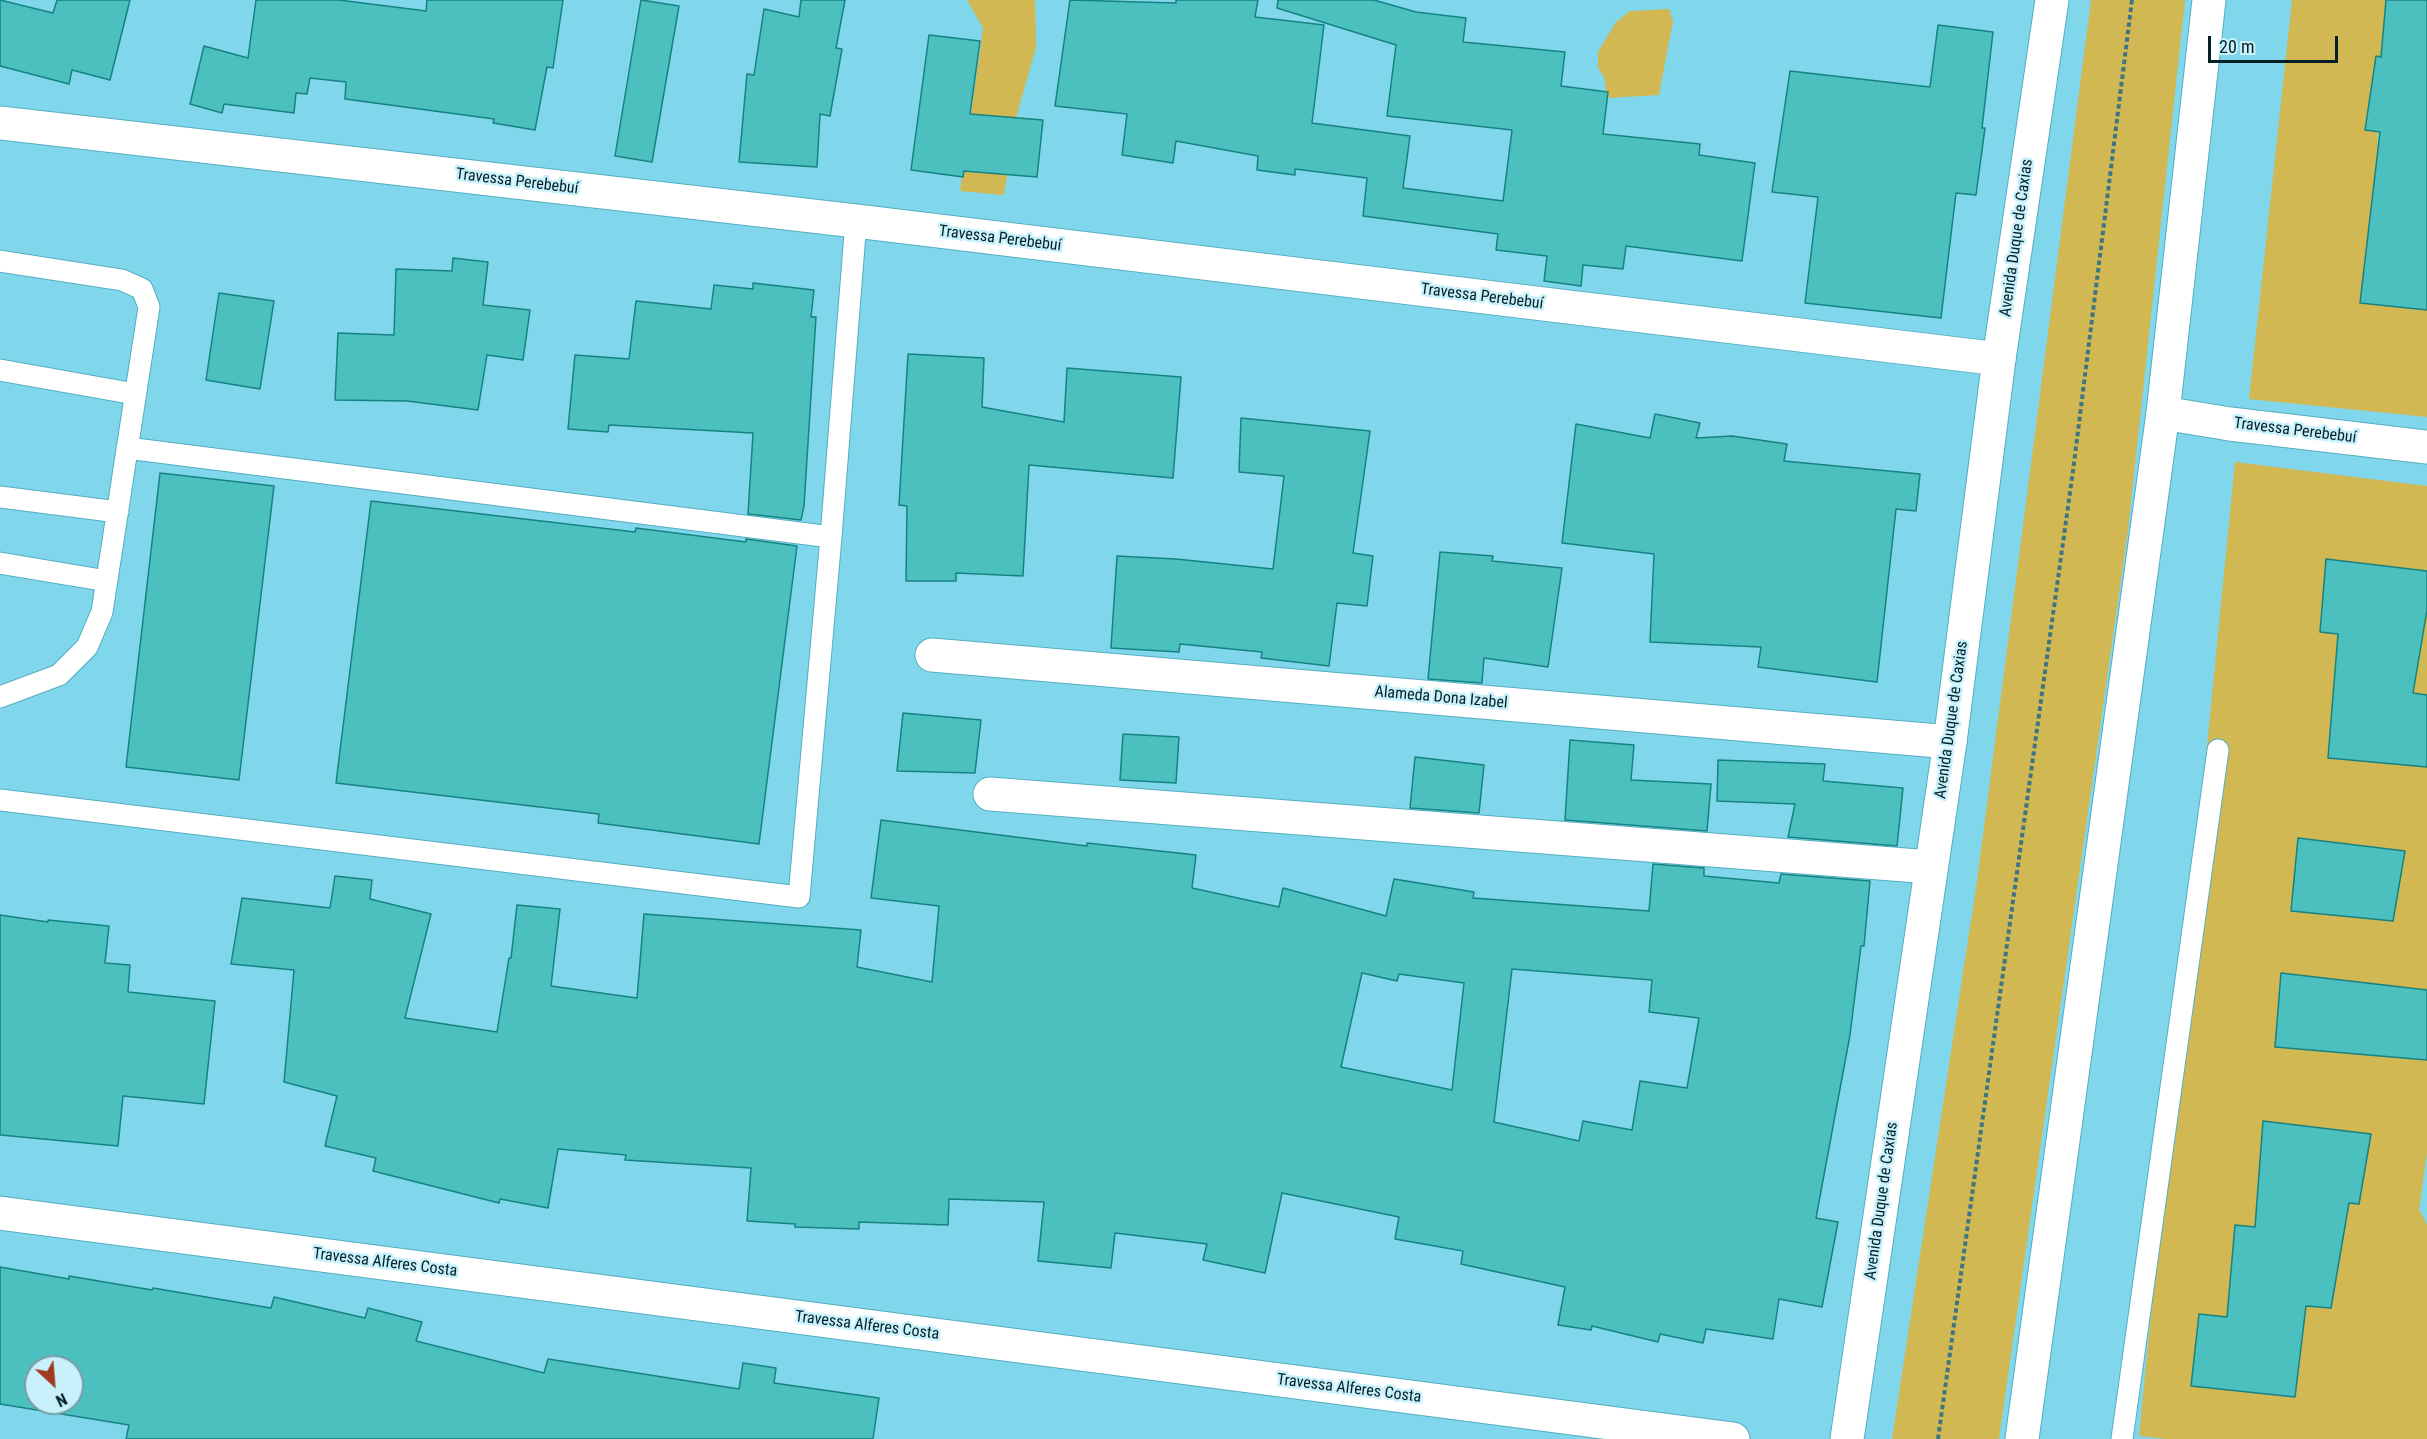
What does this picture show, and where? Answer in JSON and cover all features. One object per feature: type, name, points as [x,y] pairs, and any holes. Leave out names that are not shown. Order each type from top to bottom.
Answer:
[{"type":"street","name":"Avenida Duque de Caxias","points":[[1847,1439],[1950,742],[1999,358],[2052,0]]},
{"type":"street","points":[[2022,1439],[2163,413],[2209,0]]},
{"type":"street","name":"Travessa Perebebuí","points":[[0,123],[856,221],[1999,358]]},
{"type":"street","name":"Travessa Perebebuí","points":[[2163,413],[2230,424],[2427,447]]},
{"type":"street","name":"Alameda Dona Izabel","points":[[932,655],[1950,742]]},
{"type":"street","points":[[990,794],[1931,867]]},
{"type":"street","name":"Travessa Alferes Costa","points":[[0,1213],[1733,1439]]},
{"type":"lane","points":[[0,800],[799,897],[856,221]]},
{"type":"lane","points":[[0,261],[122,280],[142,289],[149,307],[102,612],[87,647],[59,675],[0,698]]},
{"type":"lane","points":[[0,370],[135,394]]},
{"type":"lane","points":[[127,448],[831,537]]},
{"type":"lane","points":[[0,497],[118,512]]},
{"type":"lane","points":[[0,563],[107,581]]},
{"type":"lane","points":[[2122,1439],[2218,750]]},
{"type":"path","points":[[1938,1439],[2073,471],[2132,0]]},
{"type":"shaded area","points":[[967,0],[1035,0],[1036,47],[1016,118],[1004,195],[960,191],[983,28]]},
{"type":"shaded area","points":[[2091,0],[2185,0],[2128,530],[1999,1439],[1892,1439],[1977,881]]},
{"type":"shaded area","points":[[2292,0],[2427,0],[2427,63],[2376,57],[2378,155],[2360,303],[2427,310],[2427,417],[2249,399]]},
{"type":"shaded area","points":[[1669,9],[1673,21],[1659,95],[1607,98],[1604,77],[1598,68],[1598,52],[1616,22],[1630,11]]},
{"type":"shaded area","points":[[2235,462],[2427,486],[2427,1153],[2419,1209],[2427,1225],[2427,1439],[2166,1439],[2139,1436]]},
{"type":"building","points":[[0,0],[53,13],[57,0],[130,0],[110,80],[72,70],[69,84],[0,66]]},
{"type":"building","points":[[256,0],[339,0],[426,11],[427,0],[563,0],[553,68],[547,67],[535,130],[493,123],[494,119],[345,99],[346,82],[310,78],[307,94],[296,93],[294,113],[224,104],[222,113],[190,104],[204,46],[248,58]]},
{"type":"building","points":[[641,0],[679,6],[652,162],[615,156]]},
{"type":"building","points":[[801,0],[845,0],[836,48],[842,49],[830,116],[820,114],[817,167],[739,162],[747,74],[754,75],[764,9],[799,17]]},
{"type":"building","points":[[1070,0],[1176,3],[1176,0],[1258,0],[1255,17],[1324,25],[1312,123],[1410,136],[1403,188],[1503,201],[1512,130],[1387,116],[1396,45],[1277,8],[1278,0],[1374,0],[1416,12],[1466,18],[1463,42],[1565,52],[1561,86],[1608,92],[1603,134],[1700,144],[1699,155],[1755,163],[1742,261],[1626,246],[1623,269],[1583,265],[1581,286],[1544,281],[1547,256],[1496,250],[1498,234],[1363,216],[1367,178],[1295,169],[1295,175],[1257,170],[1258,156],[1176,141],[1173,163],[1122,155],[1127,114],[1055,106]]},
{"type":"building","points":[[2386,0],[2427,0],[2427,310],[2360,303],[2380,132],[2365,130],[2376,56],[2381,57]]},
{"type":"building","points":[[1938,25],[1993,32],[1982,128],[1985,128],[1976,195],[1956,193],[1941,318],[1805,303],[1818,197],[1772,192],[1790,71],[1930,87]]},
{"type":"building","points":[[929,35],[980,41],[970,114],[1043,120],[1037,177],[964,171],[963,177],[911,170]]},
{"type":"building","points":[[453,258],[488,262],[483,305],[530,310],[523,360],[487,355],[478,410],[407,401],[335,400],[338,333],[394,335],[396,269],[452,271]]},
{"type":"building","points":[[753,283],[814,290],[811,317],[816,317],[804,506],[801,520],[748,514],[753,433],[609,425],[608,432],[568,429],[575,355],[629,359],[636,301],[711,309],[714,285],[753,289]]},
{"type":"building","points":[[219,293],[274,301],[260,389],[206,380]]},
{"type":"building","points":[[908,354],[984,358],[982,407],[1064,422],[1067,368],[1181,377],[1173,478],[1029,465],[1023,576],[956,573],[956,581],[906,581],[907,506],[899,505]]},
{"type":"building","points":[[1655,414],[1700,423],[1696,438],[1732,436],[1787,444],[1784,461],[1920,474],[1916,511],[1896,509],[1877,682],[1758,667],[1761,647],[1650,642],[1654,554],[1562,543],[1576,424],[1650,438]]},
{"type":"building","points":[[1241,418],[1370,431],[1353,553],[1373,556],[1367,606],[1337,603],[1329,666],[1261,658],[1262,652],[1180,644],[1179,652],[1111,648],[1117,556],[1176,559],[1273,569],[1284,476],[1239,472]]},
{"type":"building","points":[[160,473],[274,486],[239,780],[126,767]]},
{"type":"building","points":[[371,501],[635,532],[636,528],[797,546],[759,844],[598,823],[599,814],[336,783]]},
{"type":"building","points":[[1440,552],[1493,556],[1492,561],[1562,568],[1548,667],[1484,658],[1482,683],[1428,679]]},
{"type":"building","points":[[2326,559],[2427,571],[2427,610],[2413,693],[2427,695],[2427,767],[2328,758],[2338,634],[2320,632]]},
{"type":"building","points":[[903,713],[981,720],[975,773],[897,771]]},
{"type":"building","points":[[1123,734],[1179,737],[1176,783],[1120,780]]},
{"type":"building","points":[[1570,740],[1634,745],[1631,780],[1711,784],[1707,831],[1565,820]]},
{"type":"building","points":[[1415,757],[1484,765],[1479,813],[1410,808]]},
{"type":"building","points":[[1718,760],[1825,764],[1823,781],[1903,788],[1897,846],[1788,837],[1795,804],[1717,801]]},
{"type":"building","points":[[881,820],[1087,846],[1087,843],[1196,855],[1192,888],[1279,907],[1283,888],[1386,916],[1394,879],[1474,892],[1473,898],[1649,911],[1653,864],[1704,868],[1704,876],[1779,883],[1781,874],[1870,881],[1864,946],[1861,946],[1850,1035],[1816,1218],[1838,1222],[1822,1307],[1779,1299],[1773,1339],[1706,1329],[1703,1343],[1660,1334],[1658,1342],[1592,1326],[1591,1330],[1558,1325],[1565,1287],[1461,1264],[1463,1251],[1395,1239],[1399,1217],[1282,1193],[1265,1273],[1203,1260],[1207,1244],[1115,1233],[1111,1268],[1038,1261],[1044,1202],[949,1199],[948,1225],[859,1222],[859,1229],[795,1227],[795,1224],[747,1221],[751,1168],[625,1160],[626,1155],[558,1149],[548,1208],[500,1199],[499,1203],[373,1171],[376,1158],[325,1146],[337,1096],[284,1082],[294,970],[231,964],[242,898],[330,908],[335,876],[372,880],[370,899],[431,914],[405,1018],[497,1032],[509,958],[511,958],[517,905],[560,909],[551,986],[637,998],[644,914],[861,930],[857,967],[932,982],[939,906],[871,898]],"holes":[[[1512,969],[1652,980],[1649,1012],[1699,1018],[1687,1088],[1640,1081],[1632,1130],[1583,1121],[1579,1141],[1494,1122]],[[1362,973],[1397,981],[1399,974],[1464,983],[1452,1090],[1341,1067]]]},
{"type":"building","points":[[2298,838],[2405,851],[2393,921],[2291,911]]},
{"type":"building","points":[[0,915],[48,922],[48,920],[109,926],[105,963],[130,965],[128,992],[215,1001],[204,1104],[123,1096],[118,1146],[0,1135]]},
{"type":"building","points":[[2281,973],[2427,990],[2427,1060],[2275,1047]]},
{"type":"building","points":[[2263,1121],[2371,1134],[2359,1204],[2349,1203],[2331,1308],[2306,1306],[2295,1397],[2191,1386],[2199,1314],[2227,1317],[2235,1225],[2255,1227]]},
{"type":"building","points":[[0,1267],[69,1279],[69,1276],[152,1290],[153,1288],[271,1308],[274,1297],[365,1318],[368,1308],[422,1322],[416,1341],[544,1373],[548,1359],[739,1389],[743,1363],[776,1368],[774,1383],[879,1398],[873,1439],[126,1439],[129,1425],[68,1415],[84,1415],[84,1355],[24,1355],[24,1408],[0,1404]]}]
